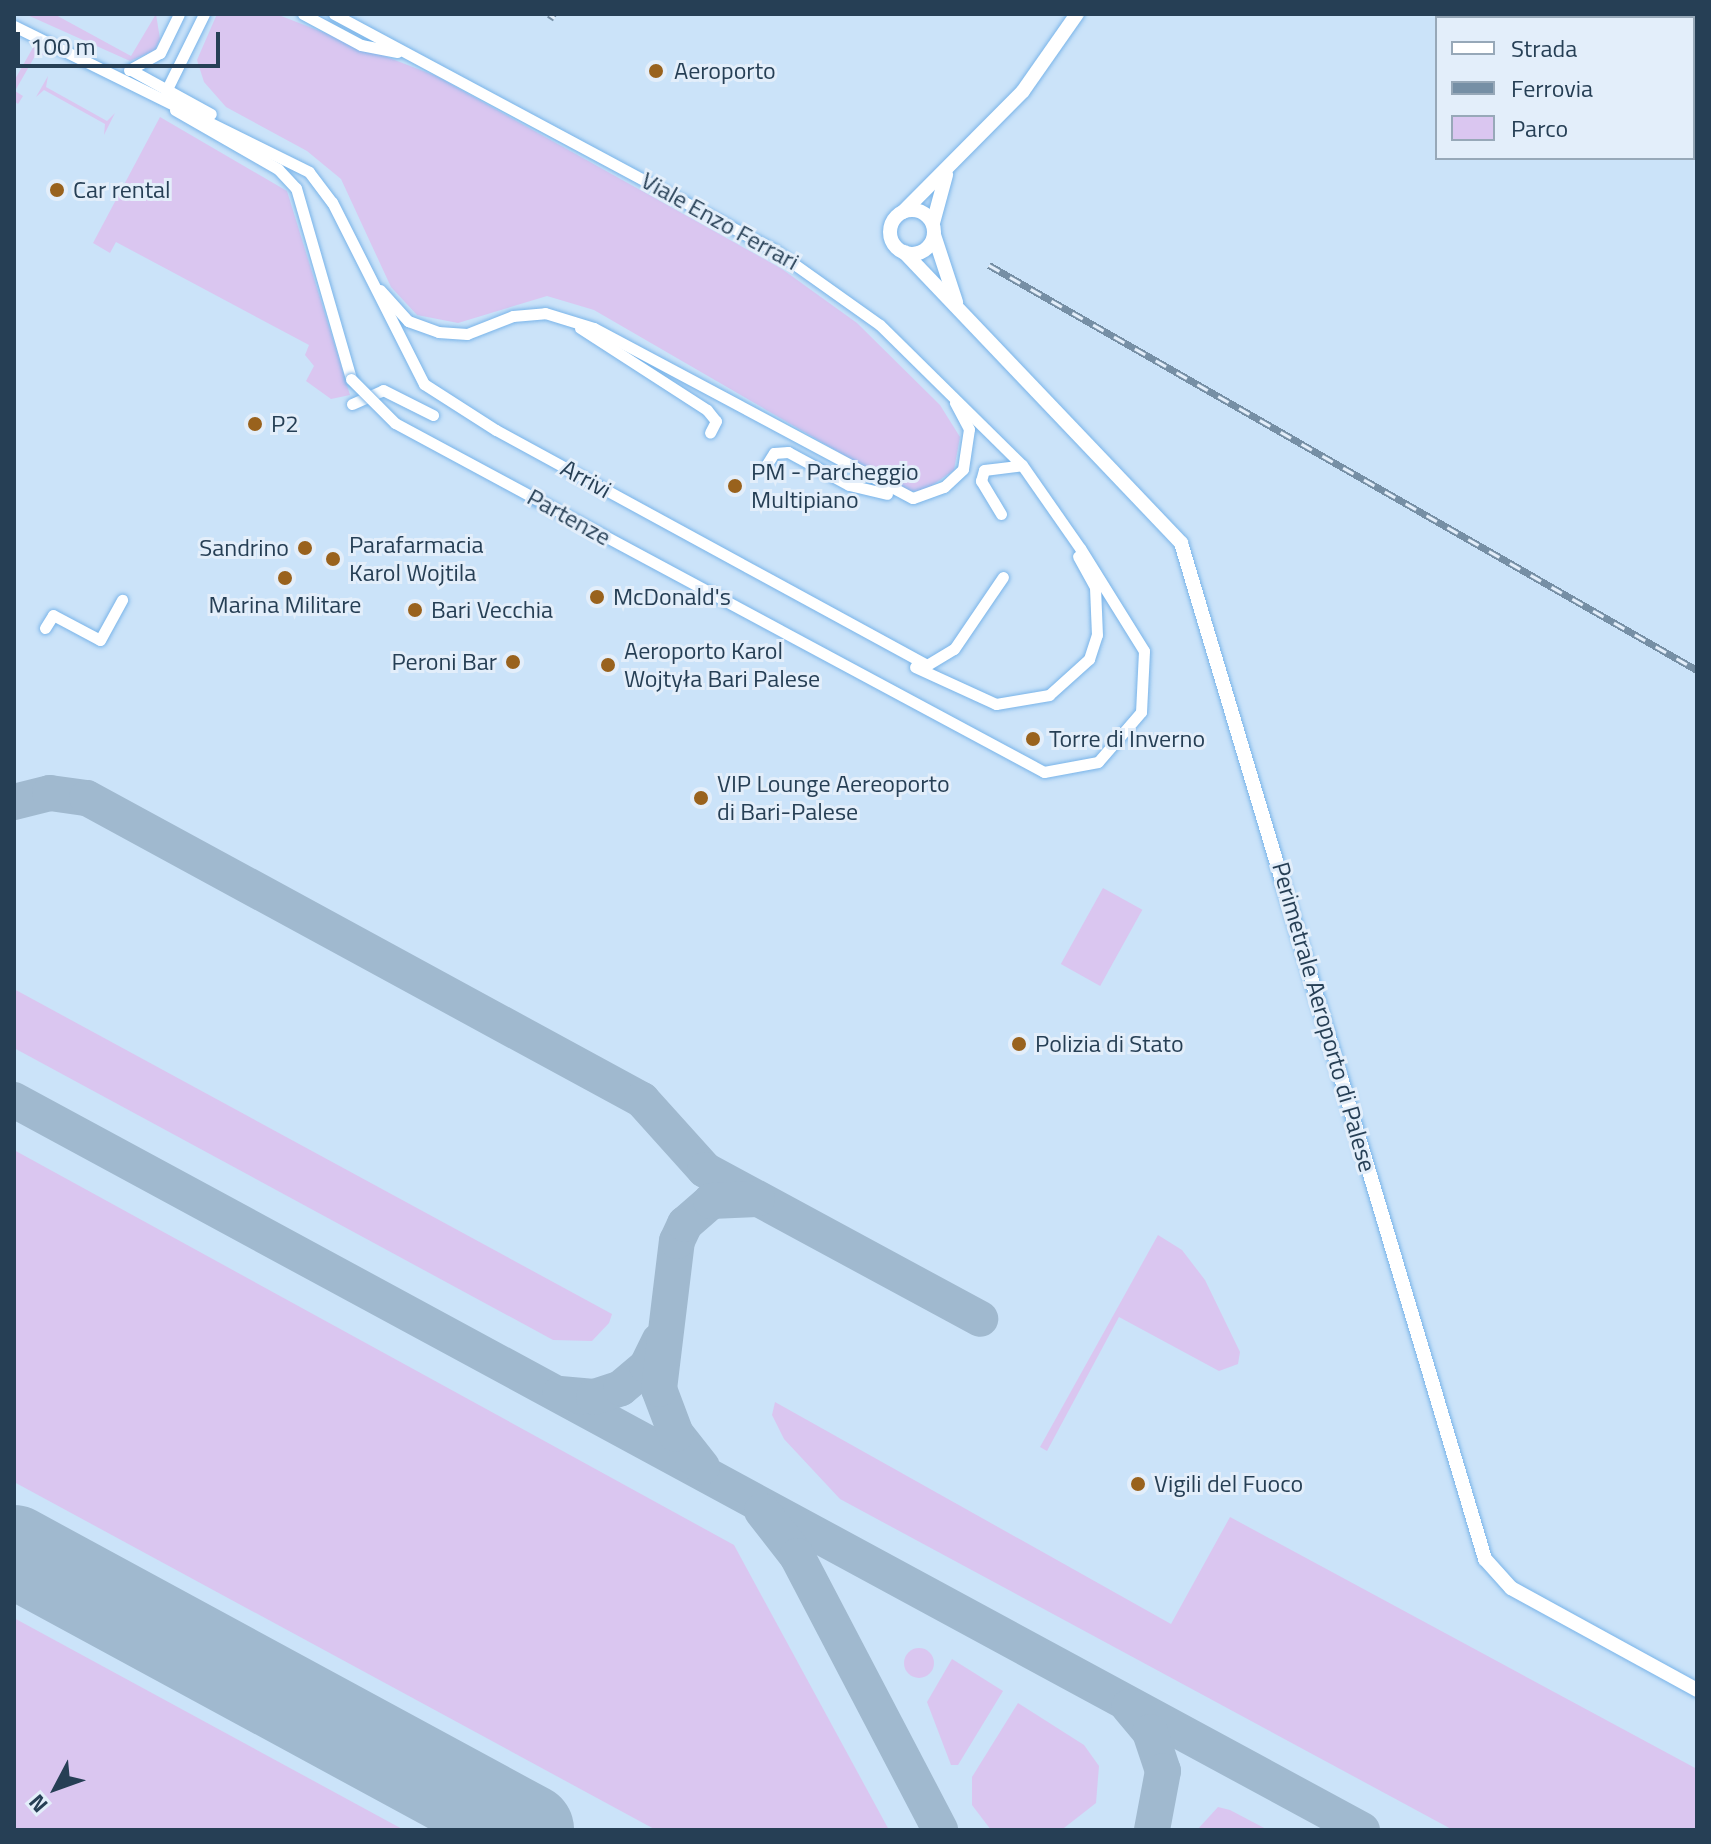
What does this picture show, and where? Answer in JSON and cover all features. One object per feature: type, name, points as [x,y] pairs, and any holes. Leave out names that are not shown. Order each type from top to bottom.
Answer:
[{"type":"street","points":[[113,70],[131,70],[160,53],[179,14]]},
{"type":"street","points":[[166,92],[204,14]]},
{"type":"street","points":[[303,14],[361,45],[409,54]]},
{"type":"street","points":[[319,14],[409,54]]},
{"type":"street","name":"Viale Enzo Ferrari","points":[[334,14],[785,256],[868,315],[943,385],[1022,465],[1049,503]]},
{"type":"street","points":[[946,175],[933,229],[924,251],[904,252],[890,232],[903,212],[946,175],[1023,91],[1077,14]]},
{"type":"street","points":[[14,26],[166,92]]},
{"type":"street","name":"Partenze","points":[[86,57],[257,157],[296,188],[307,207],[351,379],[395,423],[1018,763],[1044,772],[1098,762],[1130,731],[1148,690],[1144,651],[1049,503]]},
{"type":"street","points":[[131,70],[166,92]]},
{"type":"street","name":"Arrivi","points":[[166,92],[309,172],[364,267],[409,362],[434,394],[927,665],[954,649],[1003,577]]},
{"type":"street","points":[[903,212],[923,213],[933,229]]},
{"type":"street","name":"Perimetrale Aeroporto di Palese","points":[[933,229],[960,310]]},
{"type":"street","name":"Perimetrale Aeroporto di Palese","points":[[904,252],[1181,543],[1485,1559],[1511,1588],[1697,1690]]},
{"type":"street","points":[[364,267],[392,307],[438,332],[467,334],[513,316],[566,319],[901,496]]},
{"type":"street","points":[[566,319],[707,410],[716,421],[710,433]]},
{"type":"street","points":[[767,464],[774,453],[788,452],[849,485],[901,496],[929,495],[963,469],[969,429],[943,385]]},
{"type":"street","points":[[352,404],[383,390],[433,415]]},
{"type":"street","points":[[1001,514],[981,481],[984,470],[1022,465]]},
{"type":"street","points":[[852,632],[954,688],[996,704],[1037,701],[1089,659],[1099,613],[1095,587],[1049,503]]},
{"type":"street","points":[[45,628],[53,615],[100,640],[122,600]]},
{"type":"green space","points":[[25,14],[54,14],[131,56],[156,14],[160,39],[155,50],[130,61]]},
{"type":"green space","points":[[217,14],[276,14],[436,76],[782,269],[857,323],[940,405],[960,437],[954,470],[924,491],[906,491],[594,310],[547,296],[458,323],[417,315],[391,287],[341,179],[307,151],[226,107],[204,82],[197,60]]},
{"type":"green space","points":[[35,44],[45,55],[35,56],[15,91],[23,96],[18,104],[14,101],[14,81]]},
{"type":"green space","points":[[48,76],[46,87],[107,121],[115,113],[104,135],[105,124],[44,90],[36,97]]},
{"type":"green space","points":[[160,117],[287,191],[350,395],[331,399],[306,381],[314,366],[305,355],[309,345],[116,242],[110,253],[93,243]]},
{"type":"green space","points":[[1103,888],[1142,910],[1100,986],[1061,964]]},
{"type":"green space","points":[[14,989],[612,1314],[609,1323],[592,1341],[553,1340],[14,1048]]},
{"type":"green space","points":[[14,1150],[734,1545],[889,1830],[656,1830],[14,1482]]},
{"type":"green space","points":[[1158,1235],[1182,1250],[1205,1280],[1240,1352],[1238,1364],[1219,1371],[1119,1317],[1047,1451],[1040,1447]]},
{"type":"green space","points":[[775,1402],[1171,1624],[1230,1517],[1697,1769],[1697,1830],[1453,1830],[840,1499],[784,1439],[772,1415]]},
{"type":"green space","points":[[14,1618],[404,1830],[14,1830]]},
{"type":"green space","points":[[919,1648],[930,1652],[934,1663],[930,1674],[919,1678],[908,1674],[904,1663],[908,1652]]},
{"type":"green space","points":[[952,1659],[1003,1691],[958,1765],[951,1765],[927,1702]]},
{"type":"green space","points":[[1018,1703],[1084,1745],[1099,1766],[1096,1803],[1064,1828],[991,1830],[972,1805],[972,1777]]},
{"type":"green space","points":[[1218,1807],[1230,1810],[1268,1830],[1197,1830]]},
{"type":"taxiway","points":[[14,802],[50,793],[87,798],[642,1100],[705,1170],[980,1319]]},
{"type":"taxiway","points":[[14,1100],[1362,1830]]},
{"type":"taxiway","points":[[702,1467],[676,1434],[659,1389],[677,1241],[685,1224],[711,1201],[757,1199]]},
{"type":"taxiway","points":[[560,1394],[594,1397],[621,1388],[647,1366],[659,1341]]},
{"type":"taxiway","points":[[762,1511],[797,1556],[940,1830]]},
{"type":"taxiway","points":[[1129,1707],[1150,1732],[1163,1771],[1152,1830]]},
{"type":"runway","points":[[14,1551],[528,1830]]},
{"type":"railway","points":[[549,14],[555,18]]},
{"type":"railway","points":[[989,265],[1697,670]]},
{"type":"place","name":"Aeroporto","points":[[656,71]]},
{"type":"place","name":"Car rental","points":[[57,190]]},
{"type":"place","name":"P2","points":[[255,424]]},
{"type":"place","name":"PM - Parcheggio Multipiano","points":[[735,486]]},
{"type":"place","name":"Sandrino","points":[[305,548]]},
{"type":"place","name":"Parafarmacia Karol Wojtila","points":[[333,559]]},
{"type":"place","name":"Marina Militare","points":[[285,578]]},
{"type":"place","name":"McDonald's","points":[[597,597]]},
{"type":"place","name":"Bari Vecchia","points":[[415,610]]},
{"type":"place","name":"Peroni Bar","points":[[513,662]]},
{"type":"place","name":"Aeroporto Karol Wojtyła Bari Palese","points":[[608,665]]},
{"type":"place","name":"Torre di Inverno","points":[[1033,739]]},
{"type":"place","name":"VIP Lounge Aereoporto di Bari-Palese","points":[[701,798]]},
{"type":"place","name":"Polizia di Stato","points":[[1019,1044]]},
{"type":"place","name":"Vigili del Fuoco","points":[[1138,1484]]}]
